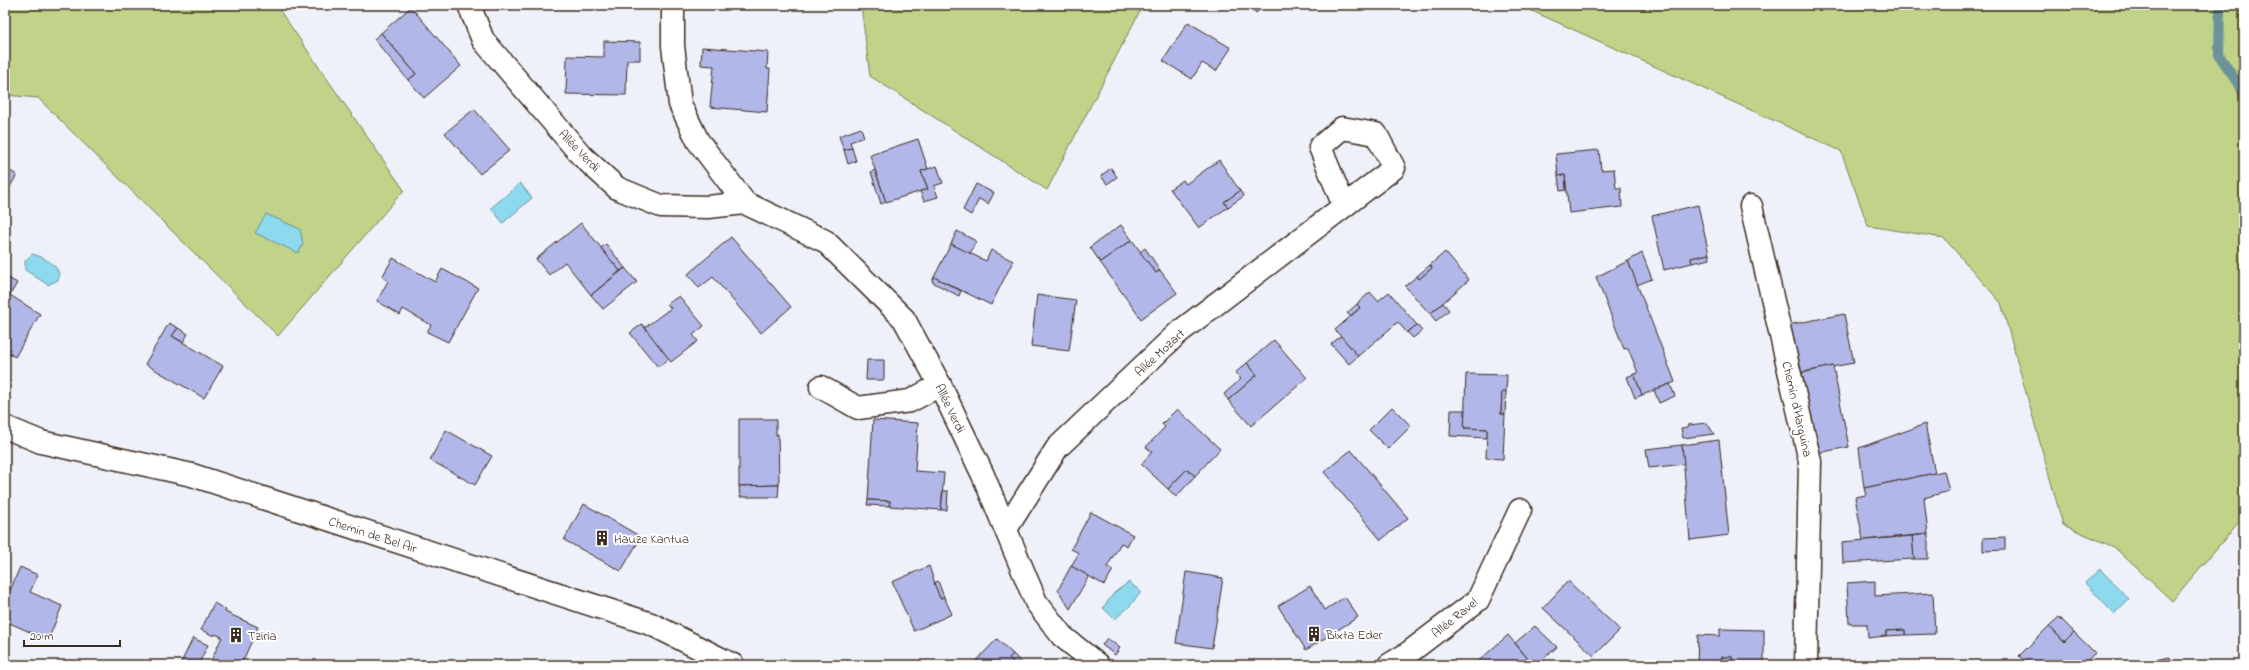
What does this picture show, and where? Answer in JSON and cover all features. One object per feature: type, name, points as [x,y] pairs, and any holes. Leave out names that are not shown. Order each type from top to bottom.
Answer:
[{"type":"street","name":"Allée Verdi","points":[[469,5],[483,40],[582,156],[617,188],[661,206],[708,207],[745,203]]},
{"type":"street","name":"Allée Verdi","points":[[673,5],[673,46],[680,104],[698,141],[745,203],[825,241],[904,319],[940,385],[1006,528],[1036,602],[1062,636],[1098,665]]},
{"type":"street","name":"Allée Mozart","points":[[1006,528],[1057,448],[1178,332],[1344,206]]},
{"type":"street","name":"Chemin d'Harguina","points":[[1751,206],[1810,461],[1806,665]]},
{"type":"street","points":[[821,387],[858,408],[910,401],[940,385]]},
{"type":"street","name":"Chemin de Bel Air","points":[[5,427],[41,442],[192,475],[651,624],[733,665]]},
{"type":"street","name":"Allée Ravel","points":[[1389,665],[1407,654],[1478,600],[1520,510]]},
{"type":"green space","points":[[5,5],[276,5],[404,190],[278,336],[38,98],[5,95]]},
{"type":"green space","points":[[861,5],[1143,5],[1047,190],[870,76]]},
{"type":"green space","points":[[1519,5],[2244,5],[2244,527],[2239,522],[2172,601],[2114,547],[2063,525],[2001,303],[1944,238],[1868,226],[1841,151]]},
{"type":"water","points":[[520,183],[532,198],[503,223],[491,208]]},
{"type":"water","points":[[266,214],[300,229],[303,244],[298,253],[255,233]]},
{"type":"water","points":[[32,254],[42,257],[55,267],[58,271],[58,280],[48,285],[25,270],[25,261]]},
{"type":"water","points":[[2100,569],[2129,599],[2114,614],[2085,583]]},
{"type":"water","points":[[1129,582],[1141,592],[1130,606],[1115,619],[1103,608],[1114,593]]},
{"type":"building","points":[[1248,5],[1265,5],[1256,13]]},
{"type":"building","points":[[411,7],[461,66],[424,98],[408,80],[416,74],[381,33]]},
{"type":"building","points":[[1188,22],[1231,48],[1216,71],[1202,63],[1192,79],[1163,61]]},
{"type":"building","points":[[381,33],[416,74],[408,80],[374,39]]},
{"type":"building","points":[[604,41],[640,42],[640,60],[627,60],[626,95],[566,94],[567,56],[604,57]]},
{"type":"building","points":[[702,47],[768,52],[767,69],[770,69],[767,112],[710,107],[714,66],[701,65]]},
{"type":"building","points":[[474,109],[510,150],[480,174],[445,133]]},
{"type":"building","points":[[861,128],[864,137],[850,142],[852,148],[844,150],[839,136]]},
{"type":"building","points":[[918,139],[928,169],[921,171],[928,189],[886,202],[870,155]]},
{"type":"building","points":[[852,148],[856,161],[848,164],[844,150]]},
{"type":"building","points":[[1599,150],[1601,170],[1614,169],[1616,188],[1621,188],[1622,207],[1569,213],[1565,175],[1558,176],[1556,154]]},
{"type":"building","points":[[1219,160],[1240,191],[1224,202],[1228,207],[1199,228],[1170,189],[1183,180],[1186,184]]},
{"type":"building","points":[[937,166],[943,183],[934,186],[938,197],[924,201],[920,191],[928,189],[921,171]]},
{"type":"building","points":[[5,168],[17,175],[5,195]]},
{"type":"building","points":[[1111,168],[1117,177],[1107,184],[1101,176]]},
{"type":"building","points":[[875,170],[886,202],[881,204],[871,172]]},
{"type":"building","points":[[1565,175],[1566,190],[1560,191],[1558,176]]},
{"type":"building","points":[[976,184],[994,193],[988,204],[979,199],[971,215],[963,210]]},
{"type":"building","points":[[1240,191],[1244,196],[1228,207],[1224,202]]},
{"type":"building","points":[[1698,205],[1709,254],[1691,258],[1692,263],[1664,270],[1652,216]]},
{"type":"building","points":[[581,223],[620,271],[591,295],[565,262],[549,275],[536,259]]},
{"type":"building","points":[[1121,225],[1132,240],[1100,262],[1090,247]]},
{"type":"building","points":[[957,231],[976,241],[970,254],[951,244]]},
{"type":"building","points":[[731,237],[791,307],[761,333],[713,277],[699,288],[688,274]]},
{"type":"building","points":[[1132,240],[1156,273],[1160,270],[1177,293],[1141,319],[1100,262]]},
{"type":"building","points":[[606,244],[625,268],[620,271],[601,248]]},
{"type":"building","points":[[951,244],[986,261],[991,250],[1013,261],[991,305],[934,277]]},
{"type":"building","points":[[1145,248],[1160,270],[1156,273],[1140,252]]},
{"type":"building","points":[[1445,252],[1469,280],[1430,314],[1405,286],[1417,276],[1419,279],[1432,268],[1430,265]]},
{"type":"building","points":[[1642,253],[1652,279],[1637,285],[1628,261]]},
{"type":"building","points":[[1709,254],[1710,259],[1692,263],[1691,258]]},
{"type":"building","points":[[393,258],[435,282],[442,269],[478,288],[448,342],[427,332],[431,325],[403,309],[400,315],[377,301],[388,281],[382,277]]},
{"type":"building","points":[[1628,261],[1675,382],[1642,395],[1634,374],[1638,373],[1628,348],[1624,349],[1596,277]]},
{"type":"building","points":[[1430,265],[1432,268],[1419,279],[1417,276]]},
{"type":"building","points":[[625,268],[637,282],[603,309],[591,295]]},
{"type":"building","points":[[5,276],[17,283],[10,295],[40,314],[15,357],[5,352]]},
{"type":"building","points":[[934,277],[961,291],[959,296],[932,282]]},
{"type":"building","points":[[1370,292],[1378,301],[1389,292],[1417,325],[1407,333],[1398,322],[1358,356],[1335,330],[1360,308],[1357,304]]},
{"type":"building","points":[[1037,295],[1076,300],[1069,351],[1031,346]]},
{"type":"building","points":[[679,296],[704,326],[693,335],[698,341],[671,362],[644,328],[671,308],[667,304]]},
{"type":"building","points":[[1443,303],[1449,310],[1436,321],[1430,314]]},
{"type":"building","points":[[1357,304],[1360,308],[1350,316],[1347,313]]},
{"type":"building","points":[[1844,314],[1854,363],[1797,373],[1788,325]]},
{"type":"building","points":[[169,323],[178,328],[172,336],[223,366],[204,398],[145,364]]},
{"type":"building","points":[[642,324],[669,359],[658,367],[630,333]]},
{"type":"building","points":[[1417,325],[1422,331],[1413,338],[1407,332]]},
{"type":"building","points":[[178,328],[188,334],[183,342],[172,336]]},
{"type":"building","points":[[1341,336],[1358,356],[1349,364],[1331,344]]},
{"type":"building","points":[[1274,340],[1307,378],[1251,426],[1228,400],[1257,375],[1247,363]]},
{"type":"building","points":[[867,360],[884,360],[884,380],[866,380]]},
{"type":"building","points":[[1247,363],[1257,375],[1228,400],[1224,394],[1241,379],[1235,373]]},
{"type":"building","points":[[1833,366],[1849,447],[1817,453],[1802,373]]},
{"type":"building","points":[[1466,374],[1507,375],[1506,392],[1502,392],[1501,414],[1505,414],[1503,459],[1486,458],[1487,429],[1464,428]]},
{"type":"building","points":[[1634,374],[1642,395],[1635,398],[1627,377]]},
{"type":"building","points":[[1670,384],[1675,396],[1659,403],[1654,390]]},
{"type":"building","points":[[1502,392],[1506,392],[1505,414],[1501,414]]},
{"type":"building","points":[[1392,407],[1411,426],[1388,449],[1369,430]]},
{"type":"building","points":[[1177,409],[1220,449],[1195,476],[1187,469],[1168,489],[1141,464],[1152,452],[1146,447],[1165,427],[1162,424]]},
{"type":"building","points":[[1451,410],[1465,410],[1464,428],[1487,429],[1487,438],[1450,436]]},
{"type":"building","points":[[739,419],[776,419],[776,435],[778,434],[779,485],[739,486]]},
{"type":"building","points":[[873,420],[918,423],[915,471],[944,473],[941,510],[889,506],[890,501],[868,500]]},
{"type":"building","points":[[1707,423],[1714,434],[1683,438],[1681,428],[1688,427],[1688,425]]},
{"type":"building","points":[[1925,424],[1935,473],[1864,488],[1859,448]]},
{"type":"building","points":[[446,430],[492,456],[475,485],[430,460]]},
{"type":"building","points":[[1719,440],[1729,535],[1690,540],[1682,445]]},
{"type":"building","points":[[1682,445],[1684,464],[1649,468],[1646,449]]},
{"type":"building","points":[[1351,450],[1408,518],[1381,540],[1324,472]]},
{"type":"building","points":[[1187,469],[1195,476],[1176,497],[1168,489]]},
{"type":"building","points":[[1944,471],[1949,491],[1924,498],[1928,534],[1863,540],[1855,497],[1866,495],[1864,488]]},
{"type":"building","points":[[779,485],[778,497],[740,497],[739,486]]},
{"type":"building","points":[[943,491],[948,491],[947,510],[941,510]]},
{"type":"building","points":[[868,500],[890,501],[889,506],[867,505]]},
{"type":"building","name":"Hauze Kantua","points":[[584,504],[641,537],[621,571],[564,540]]},
{"type":"building","points":[[1091,512],[1133,535],[1127,546],[1121,543],[1107,567],[1113,570],[1104,585],[1071,566],[1079,553],[1071,549]]},
{"type":"building","points":[[1928,534],[1928,559],[1914,559],[1912,536]]},
{"type":"building","points":[[1912,536],[1914,559],[1843,563],[1842,542]]},
{"type":"building","points":[[2005,537],[2005,550],[1983,551],[1983,538]]},
{"type":"building","points":[[929,566],[940,598],[944,597],[952,614],[914,631],[892,582]]},
{"type":"building","points":[[1071,566],[1089,576],[1070,609],[1058,590]]},
{"type":"building","points":[[20,567],[38,575],[30,592],[62,606],[48,640],[5,621],[5,602]]},
{"type":"building","points":[[1186,572],[1223,578],[1212,648],[1176,643]]},
{"type":"building","points":[[938,581],[944,597],[940,598],[934,583]]},
{"type":"building","points":[[1568,581],[1620,630],[1594,656],[1543,608]]},
{"type":"building","points":[[1875,581],[1875,596],[1933,593],[1935,634],[1905,635],[1905,630],[1886,631],[1886,636],[1868,638],[1867,624],[1849,624],[1847,583]]},
{"type":"building","name":"Bixta Eder","points":[[1310,586],[1325,610],[1345,597],[1358,617],[1306,650],[1278,606]]},
{"type":"building","name":"Tziria","points":[[214,603],[226,610],[225,612],[258,627],[241,665],[209,665],[222,637],[215,634],[214,636],[201,630]]},
{"type":"building","points":[[2059,617],[2074,632],[2064,642],[2049,626]]},
{"type":"building","points":[[1535,626],[1557,647],[1536,665],[1533,665],[1515,643]]},
{"type":"building","points":[[2049,626],[2064,642],[2074,632],[2095,653],[2083,665],[2029,665],[2019,656]]},
{"type":"building","points":[[1720,629],[1764,630],[1764,664],[1732,663],[1732,657],[1722,657],[1721,665],[1697,665],[1698,635],[1720,636]]},
{"type":"building","points":[[1905,630],[1905,635],[1886,636],[1886,631]]},
{"type":"building","points":[[1508,635],[1533,665],[1474,665]]},
{"type":"building","points":[[193,638],[208,645],[198,665],[180,665]]},
{"type":"building","points":[[1107,638],[1120,648],[1115,655],[1102,645]]},
{"type":"building","points":[[997,639],[1013,654],[1009,658],[1016,665],[972,665]]},
{"type":"building","points":[[1013,654],[1022,663],[1020,665],[1016,665],[1009,658]]},
{"type":"building","points":[[1722,657],[1732,657],[1732,665],[1721,665]]},
{"type":"building","points":[[2170,657],[2172,665],[2136,665],[2136,664]]},
{"type":"waterway","points":[[2220,5],[2219,55],[2244,93]]},
{"type":"place","name":"Hauze Kantua","points":[[602,538]]},
{"type":"place","name":"Bixta Eder","points":[[1314,634]]},
{"type":"place","name":"Tziria","points":[[236,635]]}]
